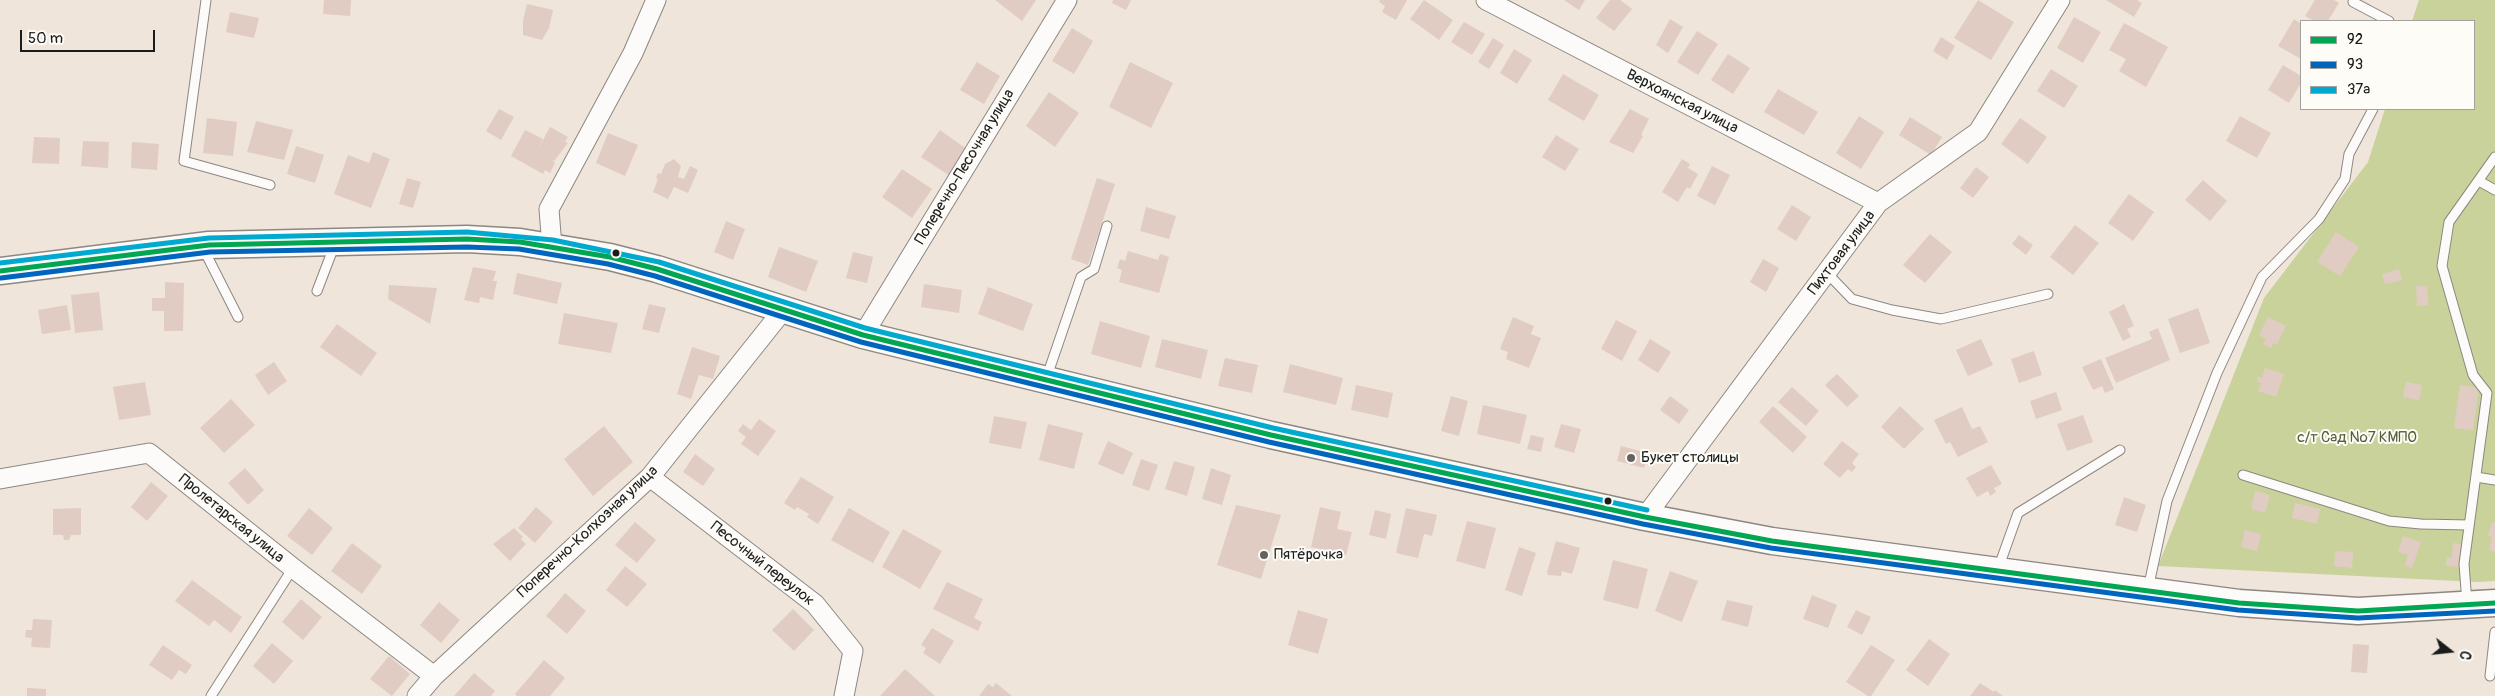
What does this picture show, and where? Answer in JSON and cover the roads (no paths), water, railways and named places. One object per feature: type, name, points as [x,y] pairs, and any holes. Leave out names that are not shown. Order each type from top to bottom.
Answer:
[{"type":"main road","points":[[0,271],[202,246],[467,239],[552,247],[657,269],[862,334],[1270,435],[1645,517],[1772,541],[2239,603],[2358,610],[2495,603]]},
{"type":"street","points":[[552,247],[549,209],[633,54],[656,0]]},
{"type":"street","name":"Поперечно-Песочная улица","points":[[862,334],[1067,0]]},
{"type":"street","name":"Верхоянская улица","points":[[1486,0],[1878,203]]},
{"type":"street","name":"Пихтовая улица","points":[[1645,517],[1878,203],[1978,132],[2052,3]]},
{"type":"street","name":"Поперечно-Колхозная улица","points":[[417,696],[434,676],[650,477],[784,309]]},
{"type":"street","name":"Пролетарская улица","points":[[0,479],[149,453],[293,568],[434,676]]},
{"type":"street","name":"Песочный переулок","points":[[650,477],[815,604],[853,651],[844,696]]},
{"type":"lane","points":[[206,0],[184,161],[270,185]]},
{"type":"lane","points":[[2353,2],[2387,20]]},
{"type":"lane","points":[[2147,592],[2167,501],[2229,347],[2262,277],[2319,219],[2345,179],[2349,154],[2372,110]]},
{"type":"lane","points":[[2467,604],[2464,564],[2476,477],[2491,392],[2473,375],[2442,266],[2449,222],[2495,157]]},
{"type":"lane","points":[[2479,181],[2495,190]]},
{"type":"lane","points":[[1045,380],[1081,278],[1094,269],[1107,226]]},
{"type":"lane","points":[[317,291],[336,242]]},
{"type":"lane","points":[[202,246],[238,317]]},
{"type":"lane","points":[[1827,273],[1852,299],[1892,310],[1942,319],[2048,294]]},
{"type":"lane","points":[[1997,572],[2018,513],[2120,450]]},
{"type":"lane","points":[[2243,475],[2389,521],[2469,525]]},
{"type":"lane","points":[[2476,477],[2495,480]]},
{"type":"lane","points":[[211,696],[293,568]]},
{"type":"lane","points":[[2490,676],[2495,632]]},
{"type":"place","name":"Букет столицы","points":[[1631,458]]},
{"type":"place","name":"Пятёрочка","points":[[1264,555]]},
{"type":"park label","name":"с/т Сад №7 КМПО","points":[[2357,438]]}]
